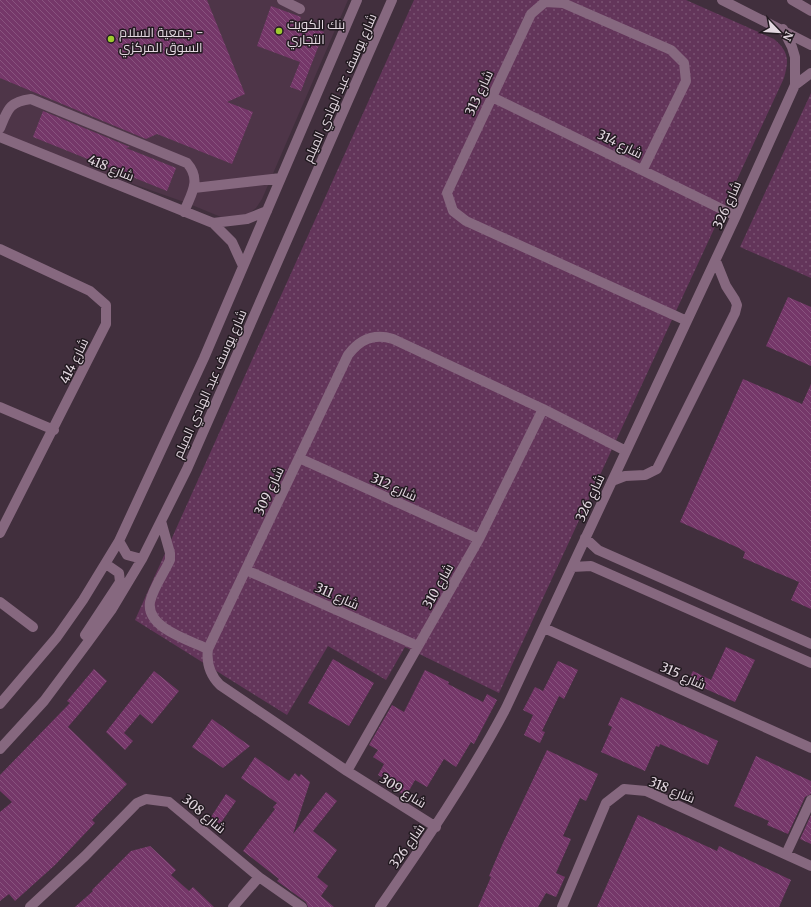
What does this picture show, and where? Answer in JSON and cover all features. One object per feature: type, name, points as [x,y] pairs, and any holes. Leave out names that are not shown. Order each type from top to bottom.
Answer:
[{"type":"street","points":[[282,0],[300,9]]},
{"type":"street","name":"شارع يوسف عبد الهادي الميلم","points":[[0,704],[57,637],[106,564],[119,541],[162,451],[357,0]]},
{"type":"street","name":"شارع يوسف عبد الهادي الميلم","points":[[0,749],[44,701],[112,609],[142,559],[187,469],[392,0]]},
{"type":"street","points":[[722,0],[783,29],[811,45]]},
{"type":"street","points":[[794,1],[811,1]]},
{"type":"street","points":[[794,1],[811,11]]},
{"type":"street","name":"شارع 313","points":[[642,169],[686,81],[684,63],[671,50],[563,3],[545,2],[531,14],[447,192],[453,211],[466,221],[688,321]]},
{"type":"street","name":"شارع 326","points":[[380,907],[436,827],[490,738],[544,628],[716,261],[795,85],[795,57],[783,29]]},
{"type":"street","name":"شارع 326","points":[[795,85],[811,73]]},
{"type":"street","name":"شارع 314","points":[[492,97],[736,216]]},
{"type":"street","points":[[0,128],[8,109],[15,102],[31,99],[187,163],[194,171],[194,188],[184,212]]},
{"type":"street","name":"شارع 418","points":[[0,137],[213,223],[232,242],[243,266]]},
{"type":"street","points":[[194,188],[281,178]]},
{"type":"street","name":"شارع 418","points":[[213,223],[246,219],[267,211]]},
{"type":"street","name":"شارع 414","points":[[0,249],[90,290],[106,305],[106,324],[54,430],[0,533]]},
{"type":"street","points":[[612,481],[625,476],[645,475],[657,469],[735,313],[737,305],[726,286],[716,261]]},
{"type":"street","name":"شارع 309","points":[[436,827],[347,771],[220,685],[209,669],[208,650],[348,355],[360,342],[376,336],[393,339],[626,451]]},
{"type":"street","points":[[0,407],[54,430]]},
{"type":"street","name":"شارع 310","points":[[347,771],[479,539],[543,410]]},
{"type":"street","name":"شارع 312","points":[[299,458],[479,539]]},
{"type":"street","points":[[161,521],[170,553],[170,560],[150,602],[150,611],[154,620],[161,627],[208,650]]},
{"type":"street","points":[[585,538],[598,550],[811,644]]},
{"type":"street","points":[[119,541],[127,555],[142,559]]},
{"type":"street","points":[[44,701],[60,672],[119,585],[119,574],[106,564]]},
{"type":"street","points":[[572,567],[591,566],[811,663]]},
{"type":"street","name":"شارع 311","points":[[246,570],[418,646]]},
{"type":"street","points":[[0,602],[33,627]]},
{"type":"street","name":"شارع 315","points":[[544,628],[811,748]]},
{"type":"street","name":"شارع 318","points":[[562,907],[606,803],[624,789],[646,791],[811,866]]},
{"type":"street","name":"شارع 308","points":[[30,907],[85,856],[137,803],[146,799],[169,802],[259,877],[302,907]]},
{"type":"street","points":[[786,854],[811,800]]},
{"type":"street","points":[[233,907],[259,877]]},
{"type":"shaded area","points":[[0,0],[348,0],[262,199],[256,208],[247,215],[221,217],[187,203],[0,137]]},
{"type":"shaded area","points":[[414,0],[686,0],[774,39],[785,52],[787,66],[784,78],[499,693],[405,647],[386,680],[328,646],[287,715],[135,620]]},
{"type":"shaded area","points":[[811,93],[811,278],[740,247]]},
{"type":"building","name":"جمعية السلام - السوق المركزي","points":[[0,0],[207,0],[245,94],[227,102],[253,112],[232,164],[157,134],[146,139],[0,78]]},
{"type":"building","points":[[271,6],[301,17],[299,22],[324,32],[301,91],[290,87],[300,62],[257,46]]},
{"type":"building","points":[[43,111],[130,147],[126,148],[176,168],[167,191],[33,137]]},
{"type":"building","points":[[788,297],[811,307],[811,366],[766,346]]},
{"type":"building","points":[[743,379],[802,404],[811,384],[811,609],[791,600],[799,582],[743,558],[745,552],[739,548],[680,522]]},
{"type":"building","points":[[726,647],[755,660],[735,702],[688,681],[693,671],[711,680]]},
{"type":"building","points":[[333,659],[374,683],[349,726],[308,703]]},
{"type":"building","points":[[558,661],[578,670],[564,699],[559,696],[542,731],[545,732],[540,743],[524,735],[533,715],[523,710],[535,687],[543,691]]},
{"type":"building","points":[[94,669],[107,681],[68,727],[127,784],[92,820],[95,823],[55,865],[15,901],[9,894],[0,901],[0,812],[12,802],[0,791],[0,775],[70,703],[67,701]]},
{"type":"building","points":[[425,670],[483,702],[487,694],[497,700],[474,744],[471,742],[456,767],[444,759],[427,787],[415,780],[406,796],[392,788],[394,784],[378,775],[384,764],[373,757],[378,750],[369,745],[392,705],[404,712]]},
{"type":"building","points":[[154,671],[179,691],[152,724],[140,714],[124,733],[133,741],[125,750],[106,732]]},
{"type":"building","points":[[621,697],[718,741],[708,765],[660,744],[659,747],[656,746],[645,771],[601,752],[612,727],[608,725]]},
{"type":"building","points":[[212,719],[250,746],[223,768],[192,747]]},
{"type":"building","points":[[547,750],[598,774],[586,801],[580,798],[563,836],[571,839],[556,873],[565,877],[556,897],[546,893],[538,907],[478,907],[503,843]]},
{"type":"building","points":[[756,756],[811,781],[811,794],[805,797],[788,834],[767,825],[769,821],[734,806]]},
{"type":"building","points":[[255,757],[289,781],[295,773],[299,777],[301,774],[310,782],[293,834],[326,792],[337,801],[313,831],[337,850],[317,877],[328,886],[321,896],[334,907],[308,907],[306,902],[277,881],[279,879],[243,851],[275,809],[273,807],[277,803],[241,778]]},
{"type":"building","points":[[226,794],[236,801],[220,824],[211,817]]},
{"type":"building","points":[[638,815],[717,851],[719,846],[791,880],[779,907],[597,907]]},
{"type":"building","points":[[811,815],[811,844],[800,839]]},
{"type":"building","points":[[150,846],[176,870],[171,875],[189,891],[193,887],[214,907],[75,907],[93,891],[92,890],[131,851]]},
{"type":"place","name":"بنك الكويت التجاري","points":[[279,31]]},
{"type":"place","name":"جمعية السلام - السوق المركزي","points":[[111,39]]}]
